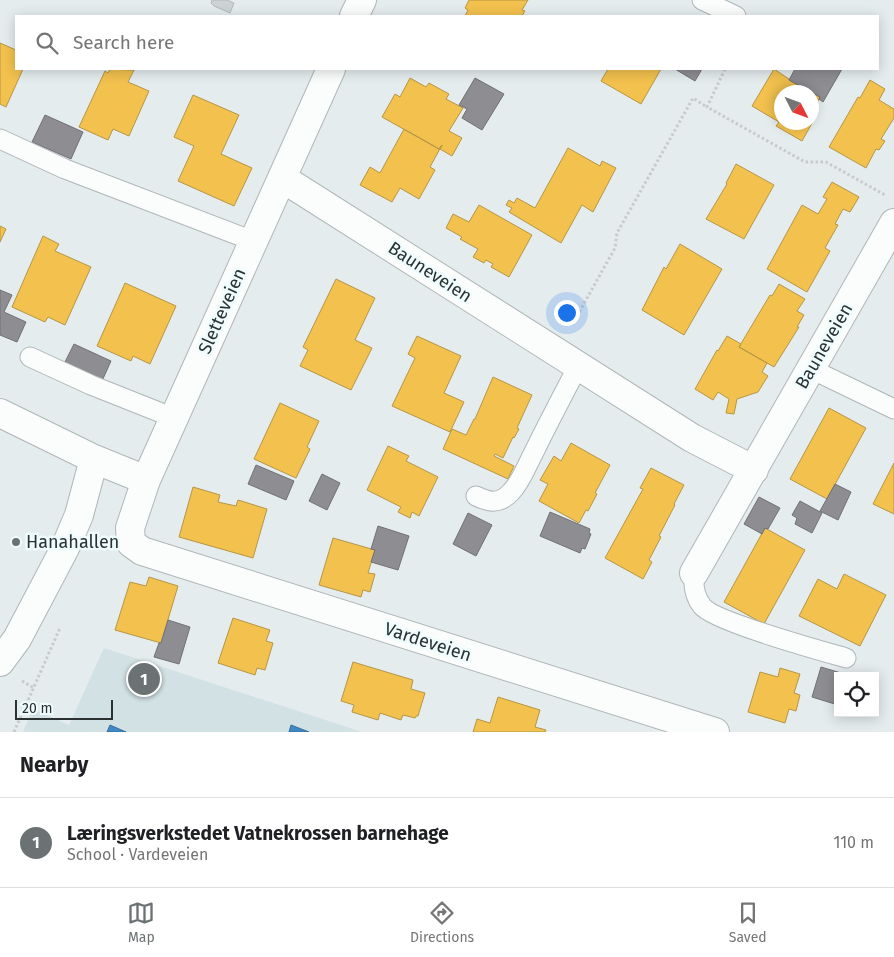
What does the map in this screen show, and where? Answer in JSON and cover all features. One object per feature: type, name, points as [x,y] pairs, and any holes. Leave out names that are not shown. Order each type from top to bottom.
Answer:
[{"type":"street","points":[[354,15],[362,0]]},
{"type":"street","name":"Sletteveien","points":[[142,551],[131,543],[130,528],[146,480],[331,70]]},
{"type":"street","name":"Bauneveien","points":[[282,178],[692,438],[754,470]]},
{"type":"street","name":"Bauneveien","points":[[694,573],[894,223]]},
{"type":"street","points":[[0,413],[94,459],[146,480]]},
{"type":"street","points":[[0,662],[17,640],[65,548],[79,515],[94,459]]},
{"type":"street","name":"Vardeveien","points":[[142,551],[715,732]]},
{"type":"lane","points":[[702,0],[734,15]]},
{"type":"lane","points":[[0,139],[65,169],[254,241]]},
{"type":"lane","points":[[30,357],[91,385],[174,418]]},
{"type":"lane","points":[[476,496],[493,502],[511,492],[525,469],[567,359]]},
{"type":"lane","points":[[811,369],[894,409]]},
{"type":"lane","points":[[694,573],[693,587],[695,593],[702,607],[708,611],[740,625],[846,658]]},
{"type":"path","points":[[707,106],[725,70]]},
{"type":"path","points":[[567,359],[615,248],[617,233],[693,98],[805,162],[826,162],[886,195]]},
{"type":"shaded area","points":[[104,648],[362,732],[23,732],[33,709],[69,725]]},
{"type":"building: Homes","points":[[469,0],[528,0],[522,10],[525,11],[523,15],[466,15],[468,10],[465,8]]},
{"type":"building: Homes","points":[[0,43],[15,50],[15,70],[23,70],[6,107],[0,104]]},
{"type":"building: Homes","points":[[110,70],[134,70],[128,82],[149,91],[129,136],[113,129],[108,140],[79,127],[105,71],[108,73]]},
{"type":"building: Homes","points":[[607,70],[660,70],[641,104],[601,81]]},
{"type":"building: Homes","points":[[773,70],[776,70],[798,85],[774,85],[774,119],[752,106]]},
{"type":"building: Homes","points":[[410,78],[426,87],[429,83],[449,94],[446,99],[463,108],[449,131],[462,138],[452,156],[440,149],[442,145],[439,149],[382,117],[395,94],[400,97]]},
{"type":"building: Homes","points":[[870,80],[885,89],[879,100],[894,109],[894,118],[881,139],[885,141],[879,150],[876,149],[866,168],[829,147]]},
{"type":"building: Homes","points":[[193,95],[239,115],[221,154],[252,168],[234,206],[178,181],[194,146],[174,137]]},
{"type":"building: Homes","points":[[404,129],[439,149],[442,145],[430,167],[435,170],[419,199],[400,188],[392,202],[360,185],[370,167],[380,173]]},
{"type":"building: Homes","points":[[783,130],[808,130],[802,141]]},
{"type":"building: Homes","points":[[568,148],[600,166],[602,161],[616,168],[593,212],[582,205],[561,243],[509,212],[512,208],[506,205],[509,200],[514,203],[517,198],[535,208]]},
{"type":"building: Homes","points":[[736,164],[774,185],[744,239],[706,219],[727,184]]},
{"type":"building: Homes","points":[[832,182],[859,197],[850,212],[843,209],[835,224],[838,225],[825,248],[830,251],[807,292],[767,269],[802,205],[818,214],[827,199],[823,197]]},
{"type":"building: Homes","points":[[479,205],[532,235],[509,277],[491,267],[493,264],[486,260],[484,263],[473,257],[478,249],[460,239],[462,237],[446,228],[453,214],[469,222]]},
{"type":"building: Homes","points":[[0,226],[6,229],[0,242]]},
{"type":"building: Homes","points":[[43,236],[59,244],[55,251],[91,267],[65,325],[48,317],[45,322],[12,307]]},
{"type":"building: Homes","points":[[680,244],[722,269],[684,335],[642,310],[664,267],[666,269]]},
{"type":"building: Homes","points":[[336,279],[375,298],[355,340],[372,348],[351,390],[300,366],[308,350],[303,347]]},
{"type":"building: Homes","points":[[125,283],[176,306],[150,364],[133,356],[131,361],[97,346]]},
{"type":"building: Homes","points":[[779,284],[805,299],[797,311],[804,315],[797,327],[799,327],[774,367],[739,347],[770,295],[772,296]]},
{"type":"building: Homes","points":[[417,336],[461,356],[444,393],[464,402],[450,432],[392,406],[415,358],[408,354]]},
{"type":"building: Homes","points":[[727,336],[741,344],[739,347],[767,363],[762,372],[768,376],[758,392],[737,399],[734,414],[726,413],[729,399],[718,392],[713,400],[695,389]]},
{"type":"building: Homes","points":[[493,377],[532,395],[517,428],[519,429],[503,458],[495,454],[494,456],[514,466],[508,479],[443,449],[452,429],[466,435]]},
{"type":"building: Homes","points":[[280,403],[319,421],[307,447],[310,449],[296,478],[254,459]]},
{"type":"building: Homes","points":[[829,408],[866,428],[827,499],[790,479]]},
{"type":"building: Homes","points":[[571,443],[610,465],[588,511],[586,510],[579,523],[539,501],[548,484],[540,480],[554,456],[561,461]]},
{"type":"building: Homes","points":[[388,446],[409,456],[406,461],[438,477],[419,516],[412,512],[410,518],[398,512],[401,507],[367,490]]},
{"type":"building: Homes","points":[[894,463],[894,514],[873,504]]},
{"type":"building: Homes","points":[[651,468],[684,485],[659,536],[661,537],[649,560],[652,562],[643,579],[605,558],[643,489],[640,488]]},
{"type":"building: Homes","points":[[193,487],[220,495],[218,502],[236,506],[238,500],[267,509],[253,558],[179,537]]},
{"type":"building: Homes","points":[[765,528],[805,550],[764,624],[724,602]]},
{"type":"building: Homes","points":[[333,538],[375,550],[368,573],[375,574],[370,592],[363,590],[361,597],[319,585]]},
{"type":"building: Homes","points":[[844,574],[886,595],[860,646],[799,616],[818,579],[837,589]]},
{"type":"building: Homes","points":[[149,577],[178,586],[161,643],[115,630],[130,582],[146,586]]},
{"type":"building: Homes","points":[[233,618],[270,630],[266,641],[273,643],[265,670],[257,668],[255,675],[218,663]]},
{"type":"building: Homes","points":[[353,662],[413,680],[411,689],[425,693],[418,716],[415,718],[403,715],[401,720],[380,713],[378,720],[352,712],[354,705],[341,701]]},
{"type":"building: Homes","points":[[780,668],[800,674],[794,693],[800,695],[796,711],[789,709],[785,723],[748,712],[760,672],[778,677]]},
{"type":"building: Homes","points":[[498,697],[540,710],[535,727],[546,730],[545,732],[473,732],[477,719],[490,723]]},
{"type":"building: Schools","points":[[110,725],[126,732],[107,732]]},
{"type":"building: Schools","points":[[291,725],[309,732],[289,732]]},
{"type":"building: Industry","points":[[677,70],[701,70],[695,81]]},
{"type":"building: Industry","points":[[794,70],[841,70],[823,102],[819,99],[819,85],[798,85],[789,80]]},
{"type":"building: Industry","points":[[475,78],[504,94],[482,130],[462,118],[467,109],[459,105]]},
{"type":"building: Industry","points":[[45,115],[83,132],[71,159],[32,142]]},
{"type":"building: Industry","points":[[0,290],[12,295],[4,312],[26,322],[17,342],[0,335]]},
{"type":"building: Industry","points":[[74,344],[111,361],[102,381],[64,364]]},
{"type":"building: Industry","points":[[256,465],[294,481],[286,500],[248,484]]},
{"type":"building: Industry","points":[[322,474],[340,483],[327,510],[309,501]]},
{"type":"building: Industry","points":[[835,484],[851,492],[838,520],[820,511]]},
{"type":"building: Industry","points":[[759,497],[780,508],[768,529],[765,528],[762,534],[744,524]]},
{"type":"building: Industry","points":[[800,501],[822,513],[812,533],[795,524],[797,518],[792,515]]},
{"type":"building: Industry","points":[[550,512],[590,529],[589,533],[591,534],[585,549],[582,548],[580,553],[540,536]]},
{"type":"building: Industry","points":[[468,513],[492,525],[476,556],[453,544]]},
{"type":"building: Industry","points":[[378,526],[409,536],[398,570],[371,562],[375,550],[371,549]]},
{"type":"building: Industry","points":[[168,620],[190,627],[179,664],[154,657],[159,643],[161,643]]},
{"type":"building: Industry","points":[[821,667],[838,672],[834,672],[834,704],[812,697]]},
{"type":"building: Other","points":[[212,0],[227,0],[234,3],[230,13],[214,6],[211,3]]},
{"type":"place","name":"Hanahallen","points":[[16,542]]},
{"type":"place","name":"Læringsverkstedet Vatnekrossen barnehage","points":[[144,679]]}]
